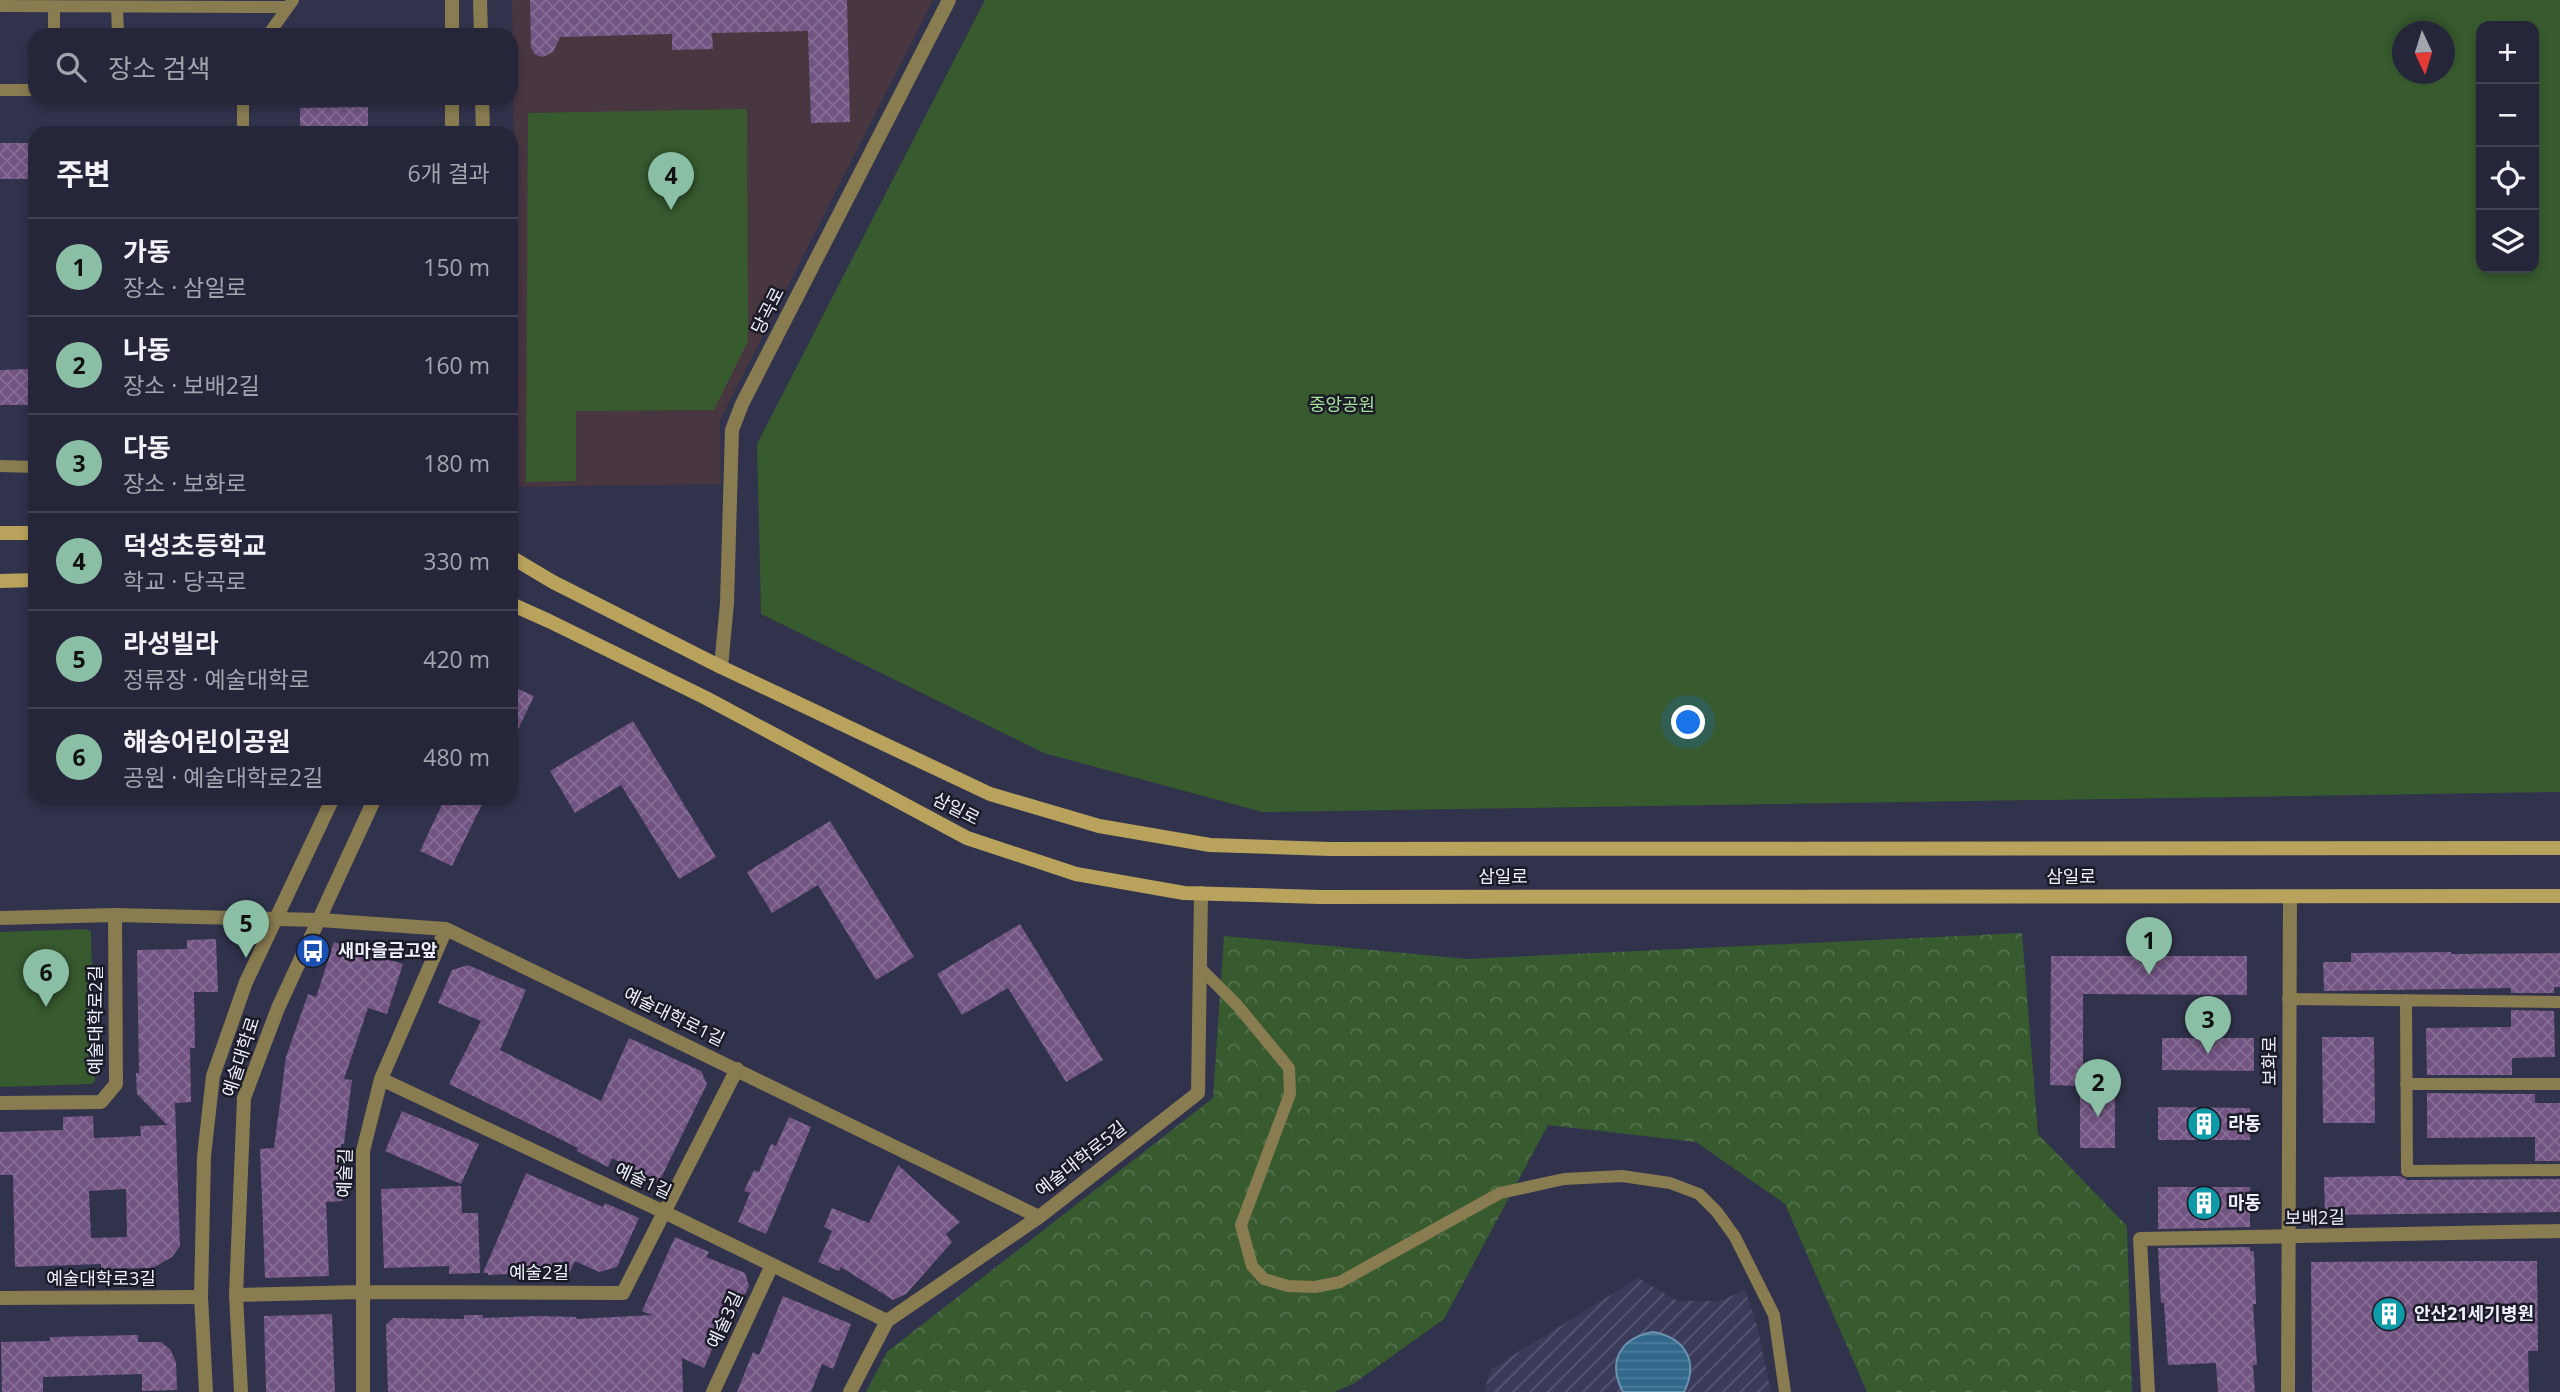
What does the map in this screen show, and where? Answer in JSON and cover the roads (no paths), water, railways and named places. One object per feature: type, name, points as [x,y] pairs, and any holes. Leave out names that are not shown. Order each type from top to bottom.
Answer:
[{"type":"main road","points":[[0,533],[28,533]]},
{"type":"main road","name":"삼일로","points":[[518,561],[553,582],[720,667],[990,794],[1099,826],[1210,845],[1330,849],[2560,848]]},
{"type":"main road","points":[[0,581],[28,580]]},
{"type":"main road","name":"삼일로","points":[[518,607],[706,698],[967,838],[1076,874],[1184,893],[1320,897],[2560,896]]},
{"type":"street","points":[[452,0],[452,28]]},
{"type":"street","points":[[481,0],[481,28]]},
{"type":"street","name":"당곡로","points":[[720,667],[727,603],[732,430],[742,404],[949,0]]},
{"type":"street","points":[[452,105],[452,126]]},
{"type":"street","points":[[482,105],[483,126]]},
{"type":"street","name":"예술대학로","points":[[206,1392],[201,1297],[204,1156],[212,1076],[246,982],[330,805]]},
{"type":"street","name":"예술대학로","points":[[242,1392],[236,1295],[244,1098],[278,1008],[372,805]]},
{"type":"street","name":"예술대학로5길","points":[[850,1392],[887,1321],[1039,1217],[1198,1093],[1202,970],[1201,893]]},
{"type":"street","name":"보화로","points":[[2288,1392],[2290,897]]},
{"type":"street","points":[[0,918],[115,915],[275,919]]},
{"type":"street","name":"예술대학로2길","points":[[0,1103],[101,1102],[116,1083],[115,915]]},
{"type":"street","name":"예술대학로1길","points":[[275,919],[446,929],[1039,1217]]},
{"type":"street","name":"예술길","points":[[363,1392],[363,1151],[381,1079],[446,929]]},
{"type":"street","points":[[666,1213],[737,1069]]},
{"type":"street","name":"예술1길","points":[[381,1079],[887,1321]]},
{"type":"street","name":"예술2길","points":[[363,1292],[624,1293],[666,1213]]},
{"type":"street","name":"보배2길","points":[[2148,1392],[2140,1239],[2560,1231]]},
{"type":"street","name":"예술3길","points":[[713,1392],[772,1265]]},
{"type":"street","points":[[236,1295],[363,1292]]},
{"type":"street","name":"예술대학로3길","points":[[0,1298],[201,1297]]},
{"type":"lane","points":[[0,6],[290,4]]},
{"type":"lane","points":[[273,28],[290,4]]},
{"type":"lane","points":[[54,6],[54,28]]},
{"type":"lane","points":[[117,7],[118,28]]},
{"type":"lane","points":[[0,90],[28,90]]},
{"type":"lane","points":[[243,105],[243,126]]},
{"type":"lane","points":[[0,466],[28,467]]},
{"type":"lane","points":[[1202,970],[1237,1005],[1289,1068],[1290,1094],[1241,1225],[1252,1266],[1264,1279],[1301,1287],[1339,1282],[1500,1193],[1575,1178],[1622,1176],[1670,1183],[1699,1194],[1717,1212],[1735,1237],[1774,1315],[1786,1392]]},
{"type":"lane","points":[[2288,999],[2560,1002]]},
{"type":"lane","points":[[2406,1000],[2407,1171],[2560,1170]]},
{"type":"lane","points":[[2406,1084],[2560,1084]]},
{"type":"place","name":"덕성초등학교","points":[[671,210]]},
{"type":"place","name":"새마을금고앞","points":[[313,951]]},
{"type":"place","name":"라성빌라","points":[[246,958]]},
{"type":"place","name":"가동","points":[[2149,975]]},
{"type":"place","name":"해송어린이공원","points":[[46,1007]]},
{"type":"place","name":"다동","points":[[2208,1054]]},
{"type":"place","name":"나동","points":[[2098,1117]]},
{"type":"place","name":"라동","points":[[2204,1124]]},
{"type":"place","name":"마동","points":[[2204,1203]]},
{"type":"place","name":"안산21세기병원","points":[[2389,1314]]},
{"type":"park label","name":"중앙공원","points":[[1342,405]]}]
